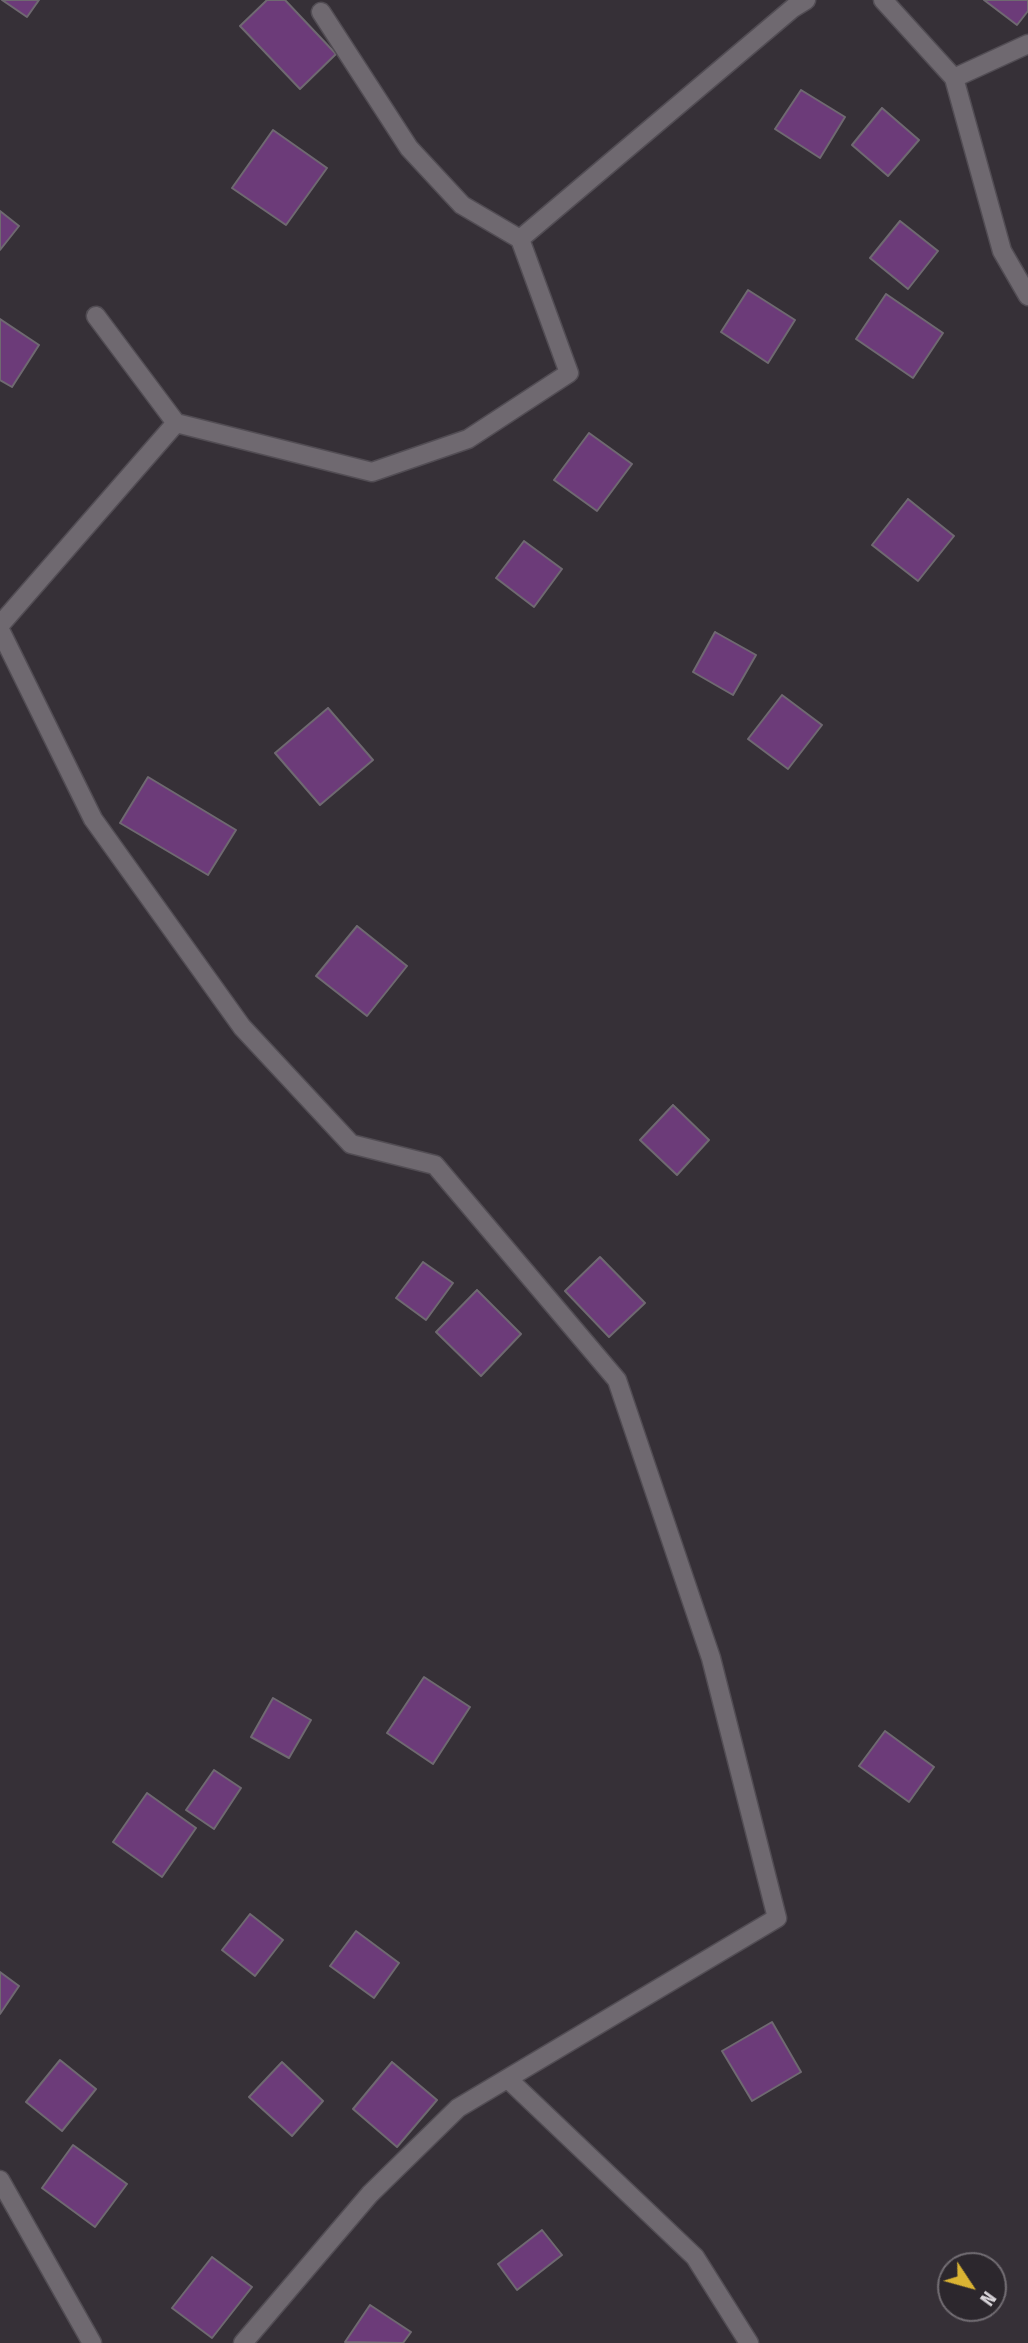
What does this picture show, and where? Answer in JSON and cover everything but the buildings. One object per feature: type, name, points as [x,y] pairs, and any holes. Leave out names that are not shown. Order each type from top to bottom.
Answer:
[{"type":"street","points":[[520,239],[793,8],[806,0]]},
{"type":"street","points":[[883,0],[954,78],[1002,251],[1028,296]]},
{"type":"street","points":[[96,316],[176,423],[373,472],[468,439],[569,373],[520,239],[462,205],[410,148],[321,12]]},
{"type":"street","points":[[954,78],[1028,44]]},
{"type":"street","points":[[176,423],[0,628],[93,819],[242,1027],[351,1144],[435,1165],[617,1380],[711,1658],[778,1918],[458,2108],[370,2194],[243,2343]]},
{"type":"street","points":[[509,2080],[695,2257],[749,2343]]},
{"type":"street","points":[[0,2180],[92,2343]]}]
